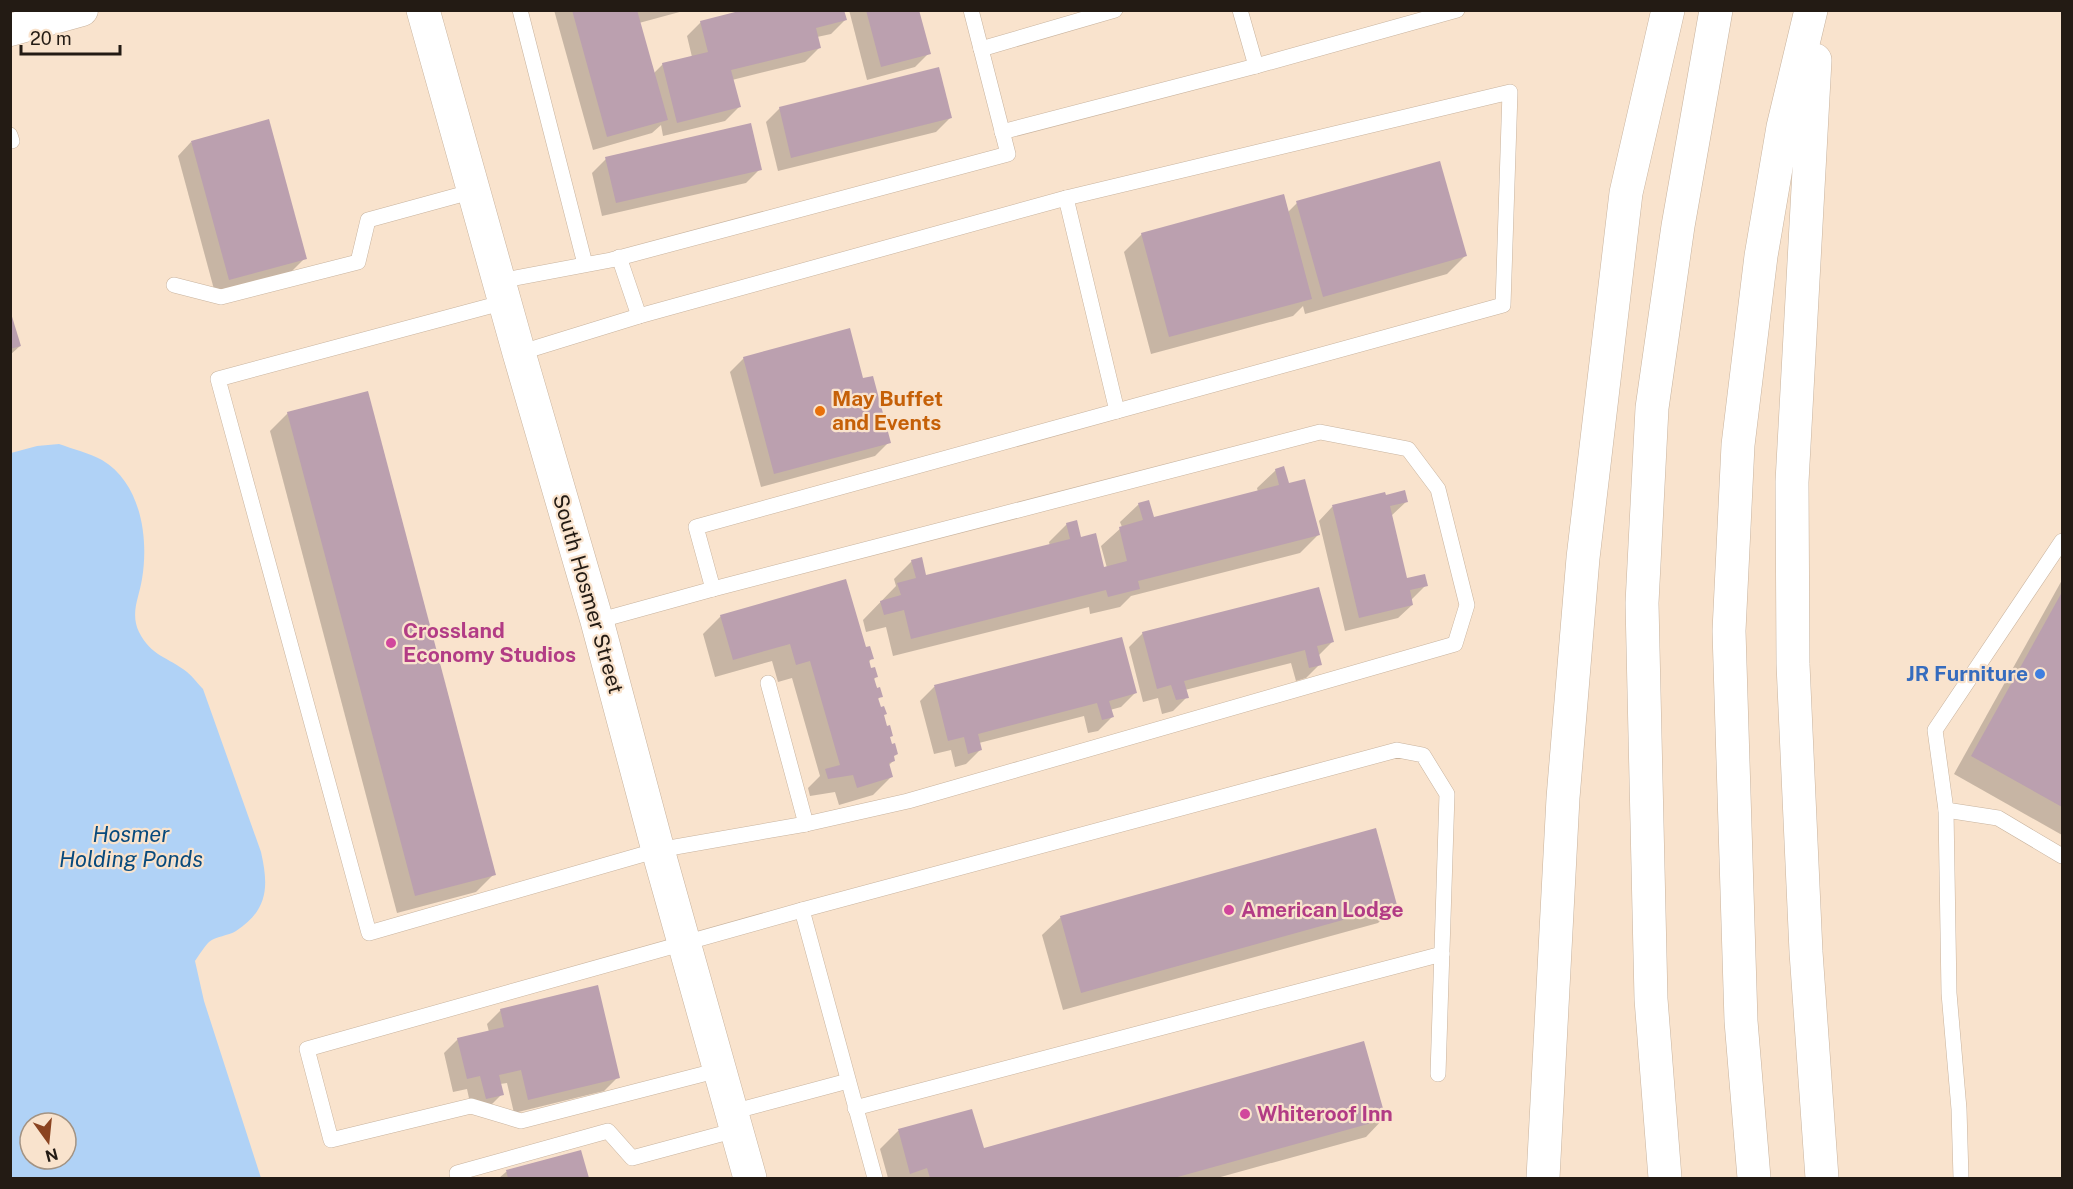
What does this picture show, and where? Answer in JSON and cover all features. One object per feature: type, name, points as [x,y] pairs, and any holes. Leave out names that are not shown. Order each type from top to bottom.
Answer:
[{"type":"main road","name":"South Hosmer Street","points":[[423,10],[597,621],[750,1179]]},
{"type":"main road","points":[[1544,1179],[1563,798],[1583,558],[1626,193],[1668,10]]},
{"type":"main road","points":[[1665,1179],[1652,999],[1642,603],[1652,408],[1678,226],[1716,10]]},
{"type":"main road","points":[[1754,1179],[1741,1021],[1729,631],[1737,456],[1761,256],[1783,127],[1811,10]]},
{"type":"main road","points":[[1817,10],[1792,493],[1793,664],[1806,952],[1822,1179]]},
{"type":"street","points":[[10,30],[82,10]]},
{"type":"lane","points":[[520,10],[585,264]]},
{"type":"lane","points":[[597,621],[1320,432],[1408,449],[1438,489],[1467,605],[1455,644],[908,801],[806,824],[658,850],[369,933],[218,379],[585,264],[1008,154],[971,10]]},
{"type":"lane","points":[[981,49],[1115,10]]},
{"type":"lane","points":[[1240,10],[1256,66]]},
{"type":"lane","points":[[1002,132],[1256,66],[1457,10]]},
{"type":"lane","points":[[519,353],[639,316],[1066,198],[1510,92],[1503,305],[696,527],[713,589]]},
{"type":"lane","points":[[174,285],[221,297],[358,262],[368,220],[474,191]]},
{"type":"lane","points":[[1066,198],[1117,411]]},
{"type":"lane","points":[[619,257],[639,316]]},
{"type":"lane","points":[[1961,1179],[1959,1109],[1949,993],[1946,810],[1935,730],[2062,541]]},
{"type":"lane","points":[[768,683],[806,824]]},
{"type":"lane","points":[[719,1070],[521,1121],[471,1106],[331,1140],[307,1049],[802,910],[1397,750],[1423,755],[1447,794],[1438,1074]]},
{"type":"lane","points":[[1946,810],[1998,818],[2062,856]]},
{"type":"lane","points":[[802,910],[875,1179]]},
{"type":"lane","points":[[855,1108],[1442,954]]},
{"type":"lane","points":[[458,1179],[457,1173],[608,1131],[632,1158],[848,1081]]},
{"type":"water","name":"Hosmer Holding Ponds","points":[[59,444],[102,460],[126,483],[134,497],[143,529],[144,563],[135,612],[136,625],[149,646],[187,672],[203,689],[261,852],[265,887],[264,897],[255,915],[236,931],[209,942],[195,961],[204,1001],[261,1178],[11,1178],[11,453],[37,446]]},
{"type":"building","points":[[572,10],[637,10],[668,120],[607,137]]},
{"type":"building","points":[[743,10],[844,10],[847,20],[816,28],[821,48],[731,70],[741,107],[677,123],[662,63],[708,52],[700,21]]},
{"type":"building","points":[[866,10],[919,10],[931,54],[881,67]]},
{"type":"building","points":[[939,67],[952,118],[791,158],[779,107]]},
{"type":"building","points":[[269,119],[307,259],[229,280],[191,141]]},
{"type":"building","points":[[751,123],[762,170],[616,203],[605,157]]},
{"type":"building","points":[[1440,161],[1467,256],[1323,297],[1296,201]]},
{"type":"building","points":[[1284,194],[1312,299],[1169,337],[1141,233]]},
{"type":"building","points":[[10,310],[21,346],[10,349]]},
{"type":"building","name":"May Buffet and Events","points":[[850,328],[863,378],[873,376],[891,443],[774,474],[743,357]]},
{"type":"building","name":"Crossland Economy Studios","points":[[368,391],[496,875],[415,896],[287,412]]},
{"type":"building","points":[[1284,466],[1289,483],[1305,479],[1320,535],[1138,581],[1140,589],[1108,597],[1106,590],[911,639],[904,610],[884,615],[880,601],[901,595],[897,583],[916,578],[911,560],[922,557],[926,575],[1070,539],[1066,523],[1077,520],[1081,537],[1096,533],[1104,567],[1127,561],[1119,527],[1143,520],[1138,503],[1149,500],[1154,517],[1279,485],[1275,469]]},
{"type":"building","points":[[1405,490],[1408,502],[1390,506],[1407,578],[1425,574],[1428,586],[1410,590],[1413,605],[1359,618],[1332,505],[1385,492],[1386,495]]},
{"type":"building","points":[[846,579],[866,647],[870,646],[874,659],[869,660],[871,668],[875,667],[878,677],[874,678],[883,697],[878,698],[887,714],[884,715],[887,726],[890,725],[893,736],[890,737],[892,744],[895,743],[898,754],[894,756],[895,761],[889,763],[893,777],[857,788],[853,775],[828,779],[825,769],[840,765],[810,661],[796,665],[790,644],[733,660],[720,615]]},
{"type":"building","points":[[1319,587],[1334,642],[1317,646],[1322,665],[1309,668],[1305,650],[1184,681],[1189,698],[1176,700],[1171,685],[1157,689],[1142,632]]},
{"type":"building","name":"JR Furniture","points":[[2062,592],[2062,807],[1971,756]]},
{"type":"building","points":[[1122,637],[1137,693],[1109,701],[1114,717],[1102,720],[1097,703],[978,734],[982,750],[968,754],[964,737],[948,741],[934,685]]},
{"type":"building","name":"American Lodge","points":[[1376,828],[1397,905],[1081,993],[1060,916]]},
{"type":"building","points":[[598,985],[620,1078],[528,1100],[521,1070],[499,1075],[504,1095],[486,1099],[480,1076],[467,1079],[457,1038],[504,1027],[500,1009]]},
{"type":"building","name":"Whiteroof Inn","points":[[1364,1041],[1386,1119],[1174,1178],[930,1178],[927,1168],[910,1174],[898,1129],[972,1109],[984,1148]]},
{"type":"building","points":[[581,1150],[589,1178],[508,1178],[506,1170]]},
{"type":"place","name":"May Buffet and Events","points":[[820,411]]},
{"type":"place","name":"Crossland Economy Studios","points":[[391,643]]},
{"type":"place","name":"JR Furniture","points":[[2040,674]]},
{"type":"place","name":"American Lodge","points":[[1229,910]]},
{"type":"place","name":"Whiteroof Inn","points":[[1245,1114]]}]
